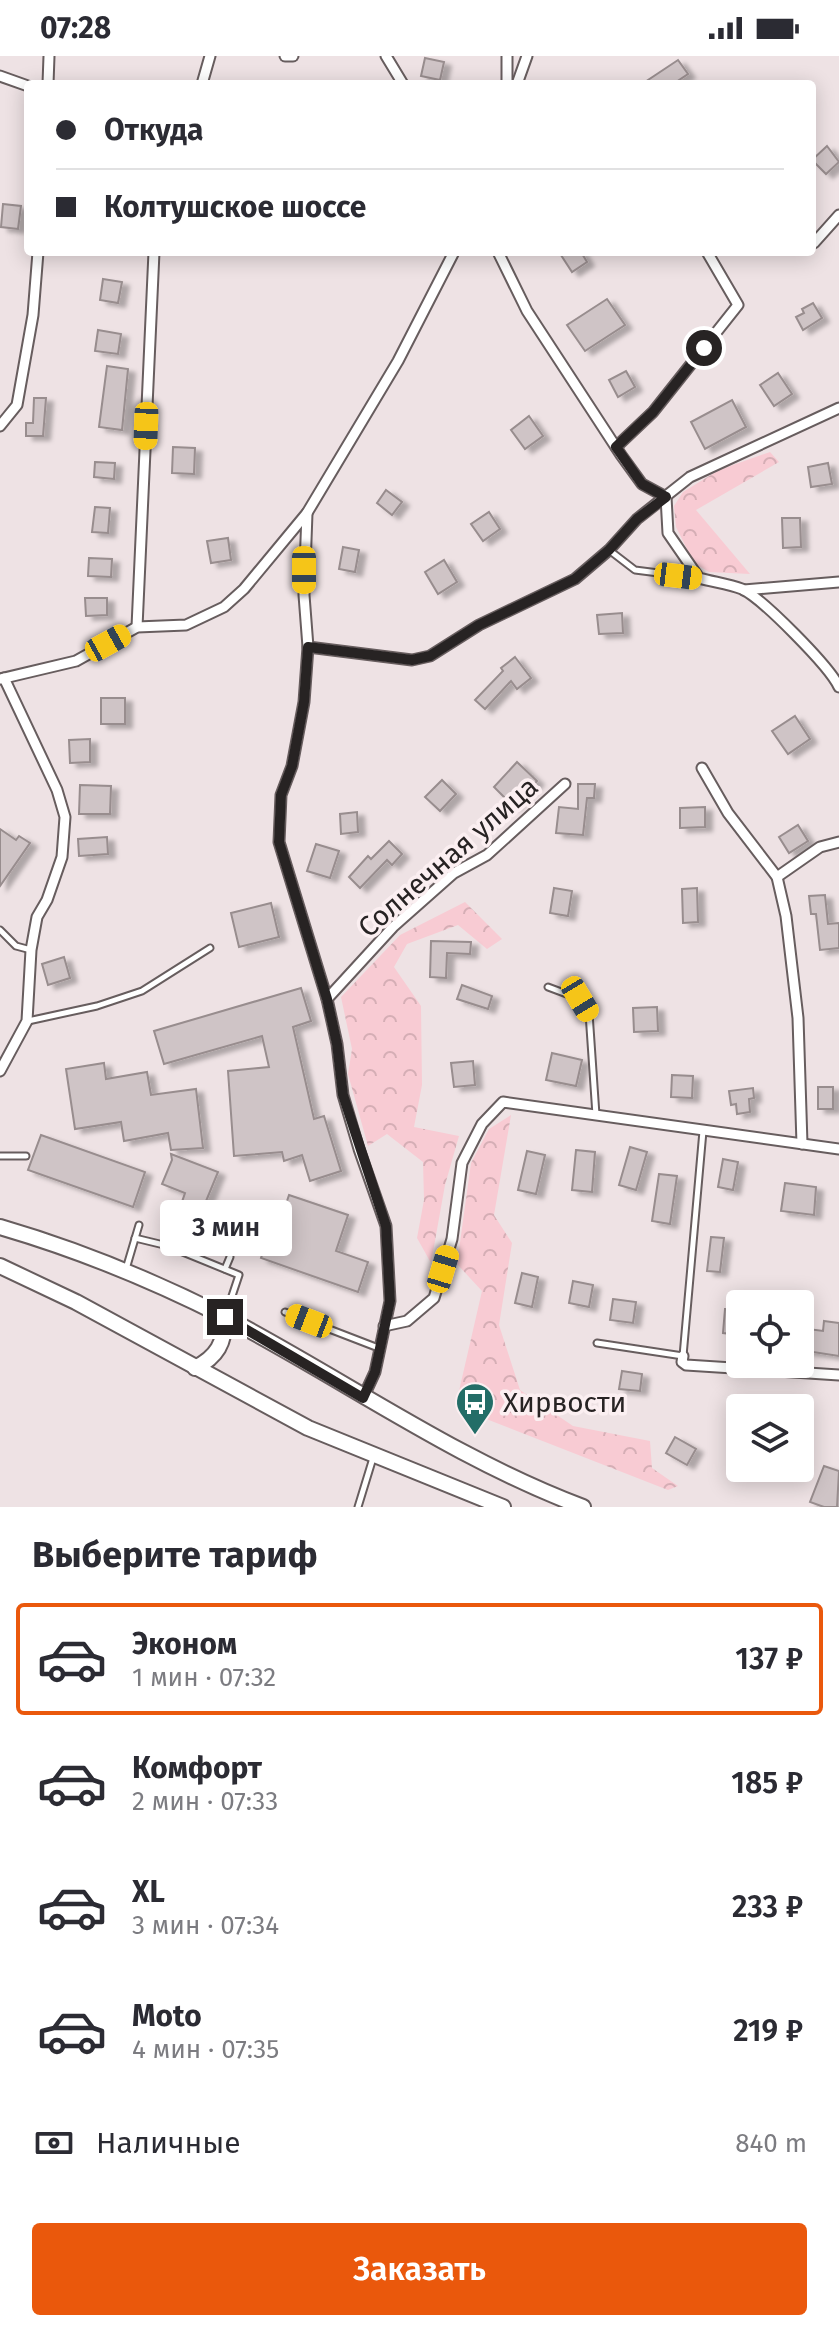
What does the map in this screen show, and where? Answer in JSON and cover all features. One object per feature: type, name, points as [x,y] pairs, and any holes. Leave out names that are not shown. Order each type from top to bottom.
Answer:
[{"type":"main road","points":[[0,1227],[50,1241],[125,1270],[225,1317],[363,1398],[511,1477],[583,1507]]},
{"type":"main road","points":[[0,1266],[88,1309],[296,1422],[374,1457],[503,1507]]},
{"type":"main road","points":[[195,1368],[209,1361],[220,1349],[225,1333],[225,1317]]},
{"type":"street","points":[[48,80],[49,56]]},
{"type":"street","points":[[203,80],[210,56]]},
{"type":"street","points":[[285,56],[293,56]]},
{"type":"street","points":[[386,56],[401,80]]},
{"type":"street","points":[[507,56],[507,80]]},
{"type":"street","points":[[518,80],[527,56]]},
{"type":"street","points":[[0,76],[24,85]]},
{"type":"street","points":[[816,241],[839,215]]},
{"type":"street","points":[[0,426],[17,405],[33,315],[38,256]]},
{"type":"street","points":[[137,627],[154,256]]},
{"type":"street","points":[[0,1071],[27,1021],[31,950],[37,917],[47,900],[62,857],[65,817],[57,790],[2,679],[76,661],[137,627],[186,625],[224,607],[244,589],[307,513],[398,361],[452,256]]},
{"type":"street","points":[[500,256],[527,311],[616,447],[642,484],[666,497]]},
{"type":"street","points":[[616,447],[653,412],[738,305],[709,256]]},
{"type":"street","points":[[308,647],[412,660],[430,656],[479,625],[575,579],[609,550],[637,519],[690,477],[839,408]]},
{"type":"street","points":[[666,497],[668,533],[699,578],[744,590],[839,582]]},
{"type":"street","points":[[307,513],[304,558],[308,647],[304,702],[292,766],[281,795],[279,842],[327,999],[337,1044],[343,1095],[386,1226],[390,1301],[375,1372],[363,1398]]},
{"type":"street","points":[[744,590],[800,638],[839,687]]},
{"type":"street","points":[[702,768],[728,813],[777,877],[786,916],[798,1018],[802,1144]]},
{"type":"street","name":"Солнечная улица","points":[[327,999],[393,927],[454,873],[487,855],[565,784]]},
{"type":"street","points":[[777,877],[820,847],[839,842]]},
{"type":"street","points":[[384,1326],[407,1321],[434,1298],[452,1239],[462,1163],[482,1124],[503,1102],[839,1149]]},
{"type":"street","points":[[683,1356],[682,1362],[686,1365],[839,1375]]},
{"type":"lane","points":[[609,550],[635,570],[699,578]]},
{"type":"lane","points":[[0,930],[16,946],[31,950]]},
{"type":"lane","points":[[27,1021],[97,1006],[142,991],[210,948]]},
{"type":"lane","points":[[548,987],[580,999],[589,1013],[596,1116]]},
{"type":"lane","points":[[597,1343],[683,1356],[703,1131]]},
{"type":"lane","points":[[0,1156],[26,1156]]},
{"type":"lane","points":[[125,1270],[139,1225]]},
{"type":"lane","points":[[135,1238],[168,1246],[239,1275],[225,1317]]},
{"type":"lane","points":[[225,1269],[230,1257]]},
{"type":"lane","points":[[285,1312],[381,1349]]},
{"type":"lane","points":[[358,1507],[374,1457]]},
{"type":"green space","points":[[770,452],[779,462],[696,510],[750,574],[709,572],[694,563],[676,527],[674,506],[683,492],[719,470]]},
{"type":"green space","points":[[465,902],[502,939],[487,949],[458,925],[407,944],[394,967],[421,1006],[422,1085],[414,1127],[459,1136],[445,1185],[431,1263],[417,1238],[424,1200],[423,1162],[387,1134],[368,1146],[348,1074],[352,1049],[341,997],[400,935]]},
{"type":"green space","points":[[511,1115],[494,1215],[512,1243],[499,1325],[520,1390],[573,1426],[650,1441],[652,1468],[678,1486],[668,1490],[476,1415],[459,1391],[482,1291],[457,1264],[471,1163],[489,1129]]},
{"type":"building","points":[[425,58],[444,62],[440,80],[421,76]]},
{"type":"building","points":[[678,60],[688,74],[679,80],[648,80]]},
{"type":"building","points":[[827,146],[839,162],[826,174],[816,164],[816,156]]},
{"type":"building","points":[[3,204],[21,206],[18,229],[1,227]]},
{"type":"building","points":[[562,256],[583,256],[587,262],[572,272]]},
{"type":"building","points":[[103,279],[122,282],[118,303],[100,300]]},
{"type":"building","points":[[607,299],[625,325],[585,351],[567,325]]},
{"type":"building","points":[[813,303],[822,318],[803,330],[796,317]]},
{"type":"building","points":[[98,330],[121,334],[118,354],[95,351]]},
{"type":"building","points":[[107,366],[128,369],[122,430],[99,427]]},
{"type":"building","points":[[626,371],[635,387],[618,397],[609,380]]},
{"type":"building","points":[[778,373],[792,394],[774,406],[760,385]]},
{"type":"building","points":[[34,398],[46,398],[43,436],[26,436],[26,423],[33,423]]},
{"type":"building","points":[[732,400],[746,427],[705,449],[691,422]]},
{"type":"building","points":[[529,416],[543,436],[525,449],[511,430]]},
{"type":"building","points":[[173,447],[195,448],[194,474],[172,473]]},
{"type":"building","points":[[95,462],[115,463],[114,479],[94,477]]},
{"type":"building","points":[[828,463],[832,484],[811,487],[808,467]]},
{"type":"building","points":[[386,490],[402,502],[392,515],[377,503]]},
{"type":"building","points":[[95,507],[110,508],[108,533],[92,532]]},
{"type":"building","points":[[489,512],[500,529],[483,541],[471,524]]},
{"type":"building","points":[[782,518],[800,518],[801,547],[783,548]]},
{"type":"building","points":[[228,538],[231,560],[211,563],[207,541]]},
{"type":"building","points":[[343,547],[359,550],[355,572],[339,569]]},
{"type":"building","points":[[89,558],[112,559],[111,577],[88,576]]},
{"type":"building","points":[[444,560],[457,582],[438,594],[425,572]]},
{"type":"building","points":[[85,598],[107,598],[107,615],[86,616]]},
{"type":"building","points":[[622,613],[623,633],[599,634],[597,615]]},
{"type":"building","points":[[515,657],[531,678],[517,689],[511,681],[485,709],[475,700],[503,671],[501,668]]},
{"type":"building","points":[[101,698],[125,698],[125,724],[101,724]]},
{"type":"building","points":[[795,716],[810,739],[788,754],[772,731]]},
{"type":"building","points":[[90,739],[90,762],[70,763],[69,740]]},
{"type":"building","points":[[517,762],[537,781],[513,806],[494,787]]},
{"type":"building","points":[[442,780],[456,794],[440,811],[425,797]]},
{"type":"building","points":[[578,784],[595,784],[594,798],[587,798],[583,835],[556,833],[559,807],[578,809]]},
{"type":"building","points":[[80,785],[111,786],[110,814],[79,814]]},
{"type":"building","points":[[705,807],[705,827],[680,828],[680,808]]},
{"type":"building","points":[[357,812],[358,832],[341,834],[340,814]]},
{"type":"building","points":[[798,825],[808,841],[789,853],[779,837]]},
{"type":"building","points":[[0,829],[16,840],[19,836],[30,843],[0,886]]},
{"type":"building","points":[[107,837],[108,854],[79,856],[78,839]]},
{"type":"building","points":[[389,841],[402,854],[392,865],[387,860],[360,888],[349,877],[368,856],[371,859]]},
{"type":"building","points":[[316,844],[339,851],[330,878],[307,871]]},
{"type":"building","points":[[554,888],[572,891],[568,916],[550,913]]},
{"type":"building","points":[[697,888],[698,922],[683,923],[682,889]]},
{"type":"building","points":[[825,895],[828,924],[839,923],[839,948],[820,950],[816,914],[811,914],[809,896]]},
{"type":"building","points":[[271,903],[279,937],[239,947],[231,913]]},
{"type":"building","points":[[431,941],[471,942],[470,954],[447,953],[446,978],[430,977]]},
{"type":"building","points":[[64,957],[70,978],[48,985],[42,964]]},
{"type":"building","points":[[462,985],[492,996],[488,1009],[457,999]]},
{"type":"building","points":[[301,988],[311,1021],[293,1027],[314,1119],[324,1116],[341,1171],[310,1181],[302,1155],[284,1161],[282,1152],[234,1156],[228,1071],[269,1067],[262,1036],[164,1064],[154,1031]]},
{"type":"building","points":[[657,1007],[658,1031],[634,1032],[633,1008]]},
{"type":"building","points":[[552,1053],[582,1060],[576,1086],[546,1080]]},
{"type":"building","points":[[473,1061],[475,1085],[454,1087],[451,1063]]},
{"type":"building","points":[[104,1063],[106,1079],[147,1072],[151,1095],[196,1089],[203,1148],[171,1150],[168,1133],[124,1141],[121,1122],[75,1129],[66,1069]]},
{"type":"building","points":[[672,1075],[693,1076],[692,1098],[671,1097]]},
{"type":"building","points":[[818,1087],[833,1087],[833,1109],[818,1109]]},
{"type":"building","points":[[753,1088],[754,1098],[749,1099],[750,1112],[737,1114],[736,1104],[731,1105],[729,1091]]},
{"type":"building","points":[[41,1135],[145,1172],[133,1207],[28,1170]]},
{"type":"building","points":[[630,1147],[647,1152],[636,1190],[619,1185]]},
{"type":"building","points":[[576,1150],[595,1152],[592,1192],[572,1190]]},
{"type":"building","points":[[527,1151],[545,1155],[536,1194],[518,1190]]},
{"type":"building","points":[[171,1154],[218,1172],[204,1206],[239,1219],[229,1245],[174,1225],[185,1193],[162,1184],[172,1160]]},
{"type":"building","points":[[723,1159],[738,1162],[733,1190],[718,1187]]},
{"type":"building","points":[[659,1174],[677,1176],[670,1224],[652,1221]]},
{"type":"building","points":[[785,1183],[816,1187],[814,1215],[781,1211]]},
{"type":"building","points":[[289,1195],[348,1215],[336,1251],[368,1262],[358,1292],[261,1258],[271,1229],[277,1231]]},
{"type":"building","points":[[711,1237],[724,1238],[720,1272],[707,1271]]},
{"type":"building","points":[[522,1273],[538,1277],[532,1307],[515,1303]]},
{"type":"building","points":[[573,1281],[593,1285],[589,1307],[569,1303]]},
{"type":"building","points":[[613,1299],[636,1302],[633,1323],[610,1320]]},
{"type":"building","points":[[725,1309],[726,1309],[726,1333],[723,1333]]},
{"type":"building","points":[[824,1321],[839,1323],[839,1356],[814,1352],[814,1330],[823,1331]]},
{"type":"building","points":[[622,1371],[642,1374],[640,1391],[619,1389]]},
{"type":"building","points":[[675,1437],[696,1449],[687,1465],[666,1453]]},
{"type":"building","points":[[824,1466],[839,1471],[837,1507],[810,1502]]},
{"type":"place","name":"Хирвости","points":[[475,1436]]},
{"type":"route","points":[[225,1317],[363,1398],[375,1372],[390,1301],[386,1226],[343,1095],[337,1044],[327,999],[279,842],[281,795],[292,766],[304,702],[308,647],[412,660],[430,656],[479,625],[575,579],[609,550],[637,519],[666,497],[642,484],[616,447],[653,412],[704,348]]}]
